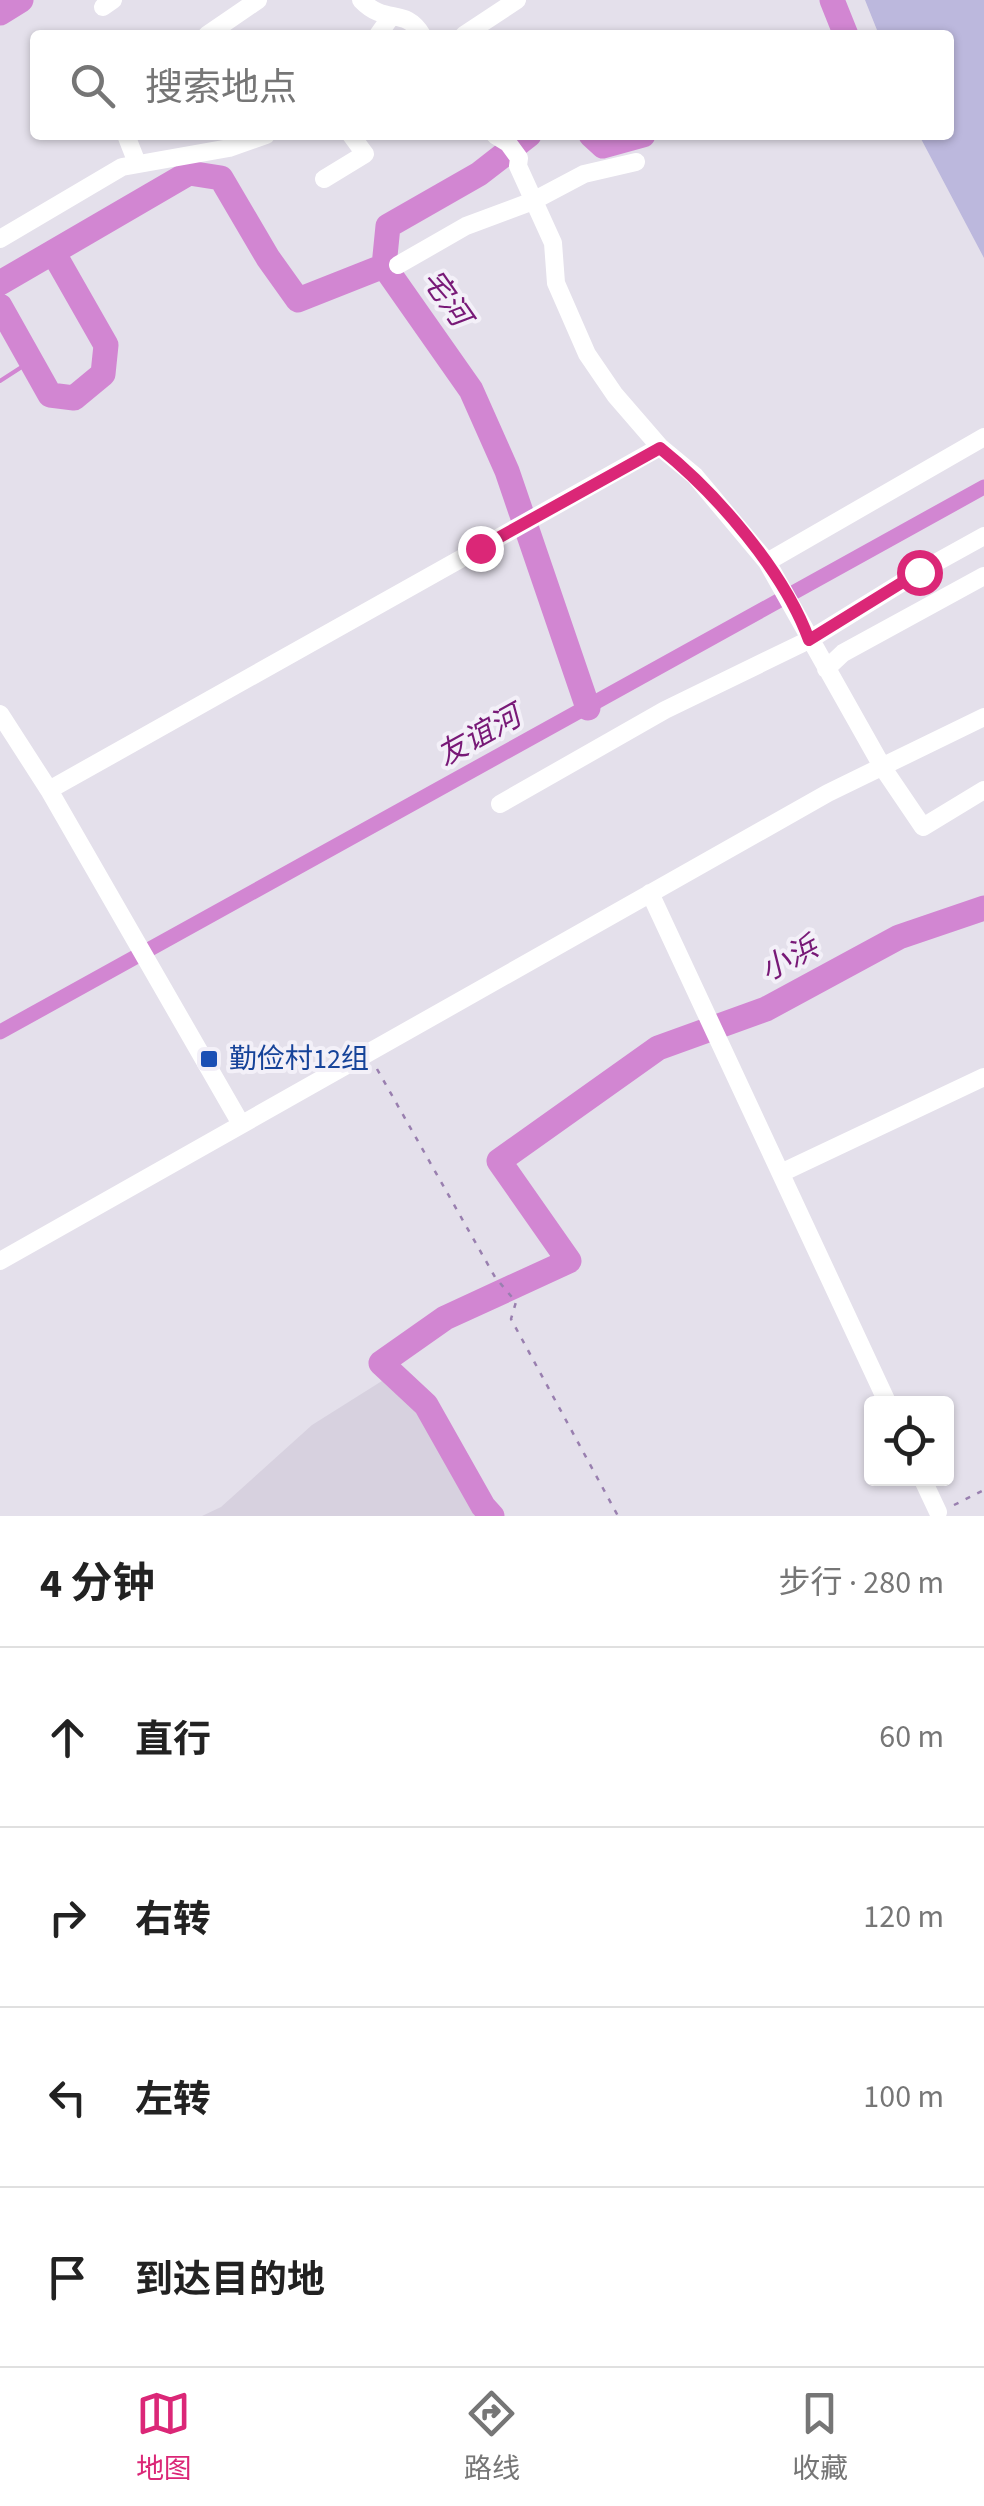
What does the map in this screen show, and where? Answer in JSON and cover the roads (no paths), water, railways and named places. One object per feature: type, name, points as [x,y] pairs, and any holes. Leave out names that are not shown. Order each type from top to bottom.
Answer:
[{"type":"street","points":[[215,30],[258,0]]},
{"type":"street","points":[[361,0],[390,18],[404,16],[417,30]]},
{"type":"street","points":[[472,30],[517,0]]},
{"type":"street","points":[[382,30],[390,18]]},
{"type":"street","points":[[128,140],[137,163]]},
{"type":"street","points":[[0,239],[92,183],[137,163],[230,148],[252,140]]},
{"type":"street","points":[[324,180],[365,154],[355,140]]},
{"type":"street","points":[[506,143],[553,244],[556,283],[587,354],[615,396],[660,448],[695,476],[767,562],[883,768],[923,828],[984,790]]},
{"type":"street","points":[[398,264],[466,226],[533,201],[584,174],[636,162]]},
{"type":"street","points":[[767,562],[984,437]]},
{"type":"street","points":[[49,790],[660,448]]},
{"type":"street","points":[[500,804],[984,536]]},
{"type":"street","points":[[826,669],[843,653],[984,576]]},
{"type":"street","points":[[0,714],[49,790],[241,1124]]},
{"type":"street","points":[[0,1261],[828,793],[984,717]]},
{"type":"street","points":[[650,893],[884,1396]]},
{"type":"street","points":[[781,1174],[984,1077]]},
{"type":"street","points":[[926,1486],[938,1512]]},
{"type":"waterway","points":[[0,13],[21,0]]},
{"type":"waterway","points":[[832,0],[844,30]]},
{"type":"waterway","points":[[384,266],[388,226],[479,174],[523,140]]},
{"type":"waterway","points":[[596,140],[603,146],[625,140]]},
{"type":"waterway","name":"宅河","points":[[0,283],[189,173],[221,178],[298,300],[384,266],[471,390],[507,471],[588,708]]},
{"type":"waterway","name":"宅河","points":[[0,306],[50,395],[74,398],[103,374],[106,345],[53,252]]},
{"type":"waterway","points":[[0,381],[31,361]]},
{"type":"waterway","name":"友谊河","points":[[0,1032],[984,487]]},
{"type":"waterway","name":"小浜","points":[[492,1516],[426,1405],[381,1363],[445,1318],[569,1261],[499,1161],[658,1048],[766,1009],[899,937],[984,908]]},
{"type":"place","name":"勤俭村12组","points":[[209,1059]]}]
